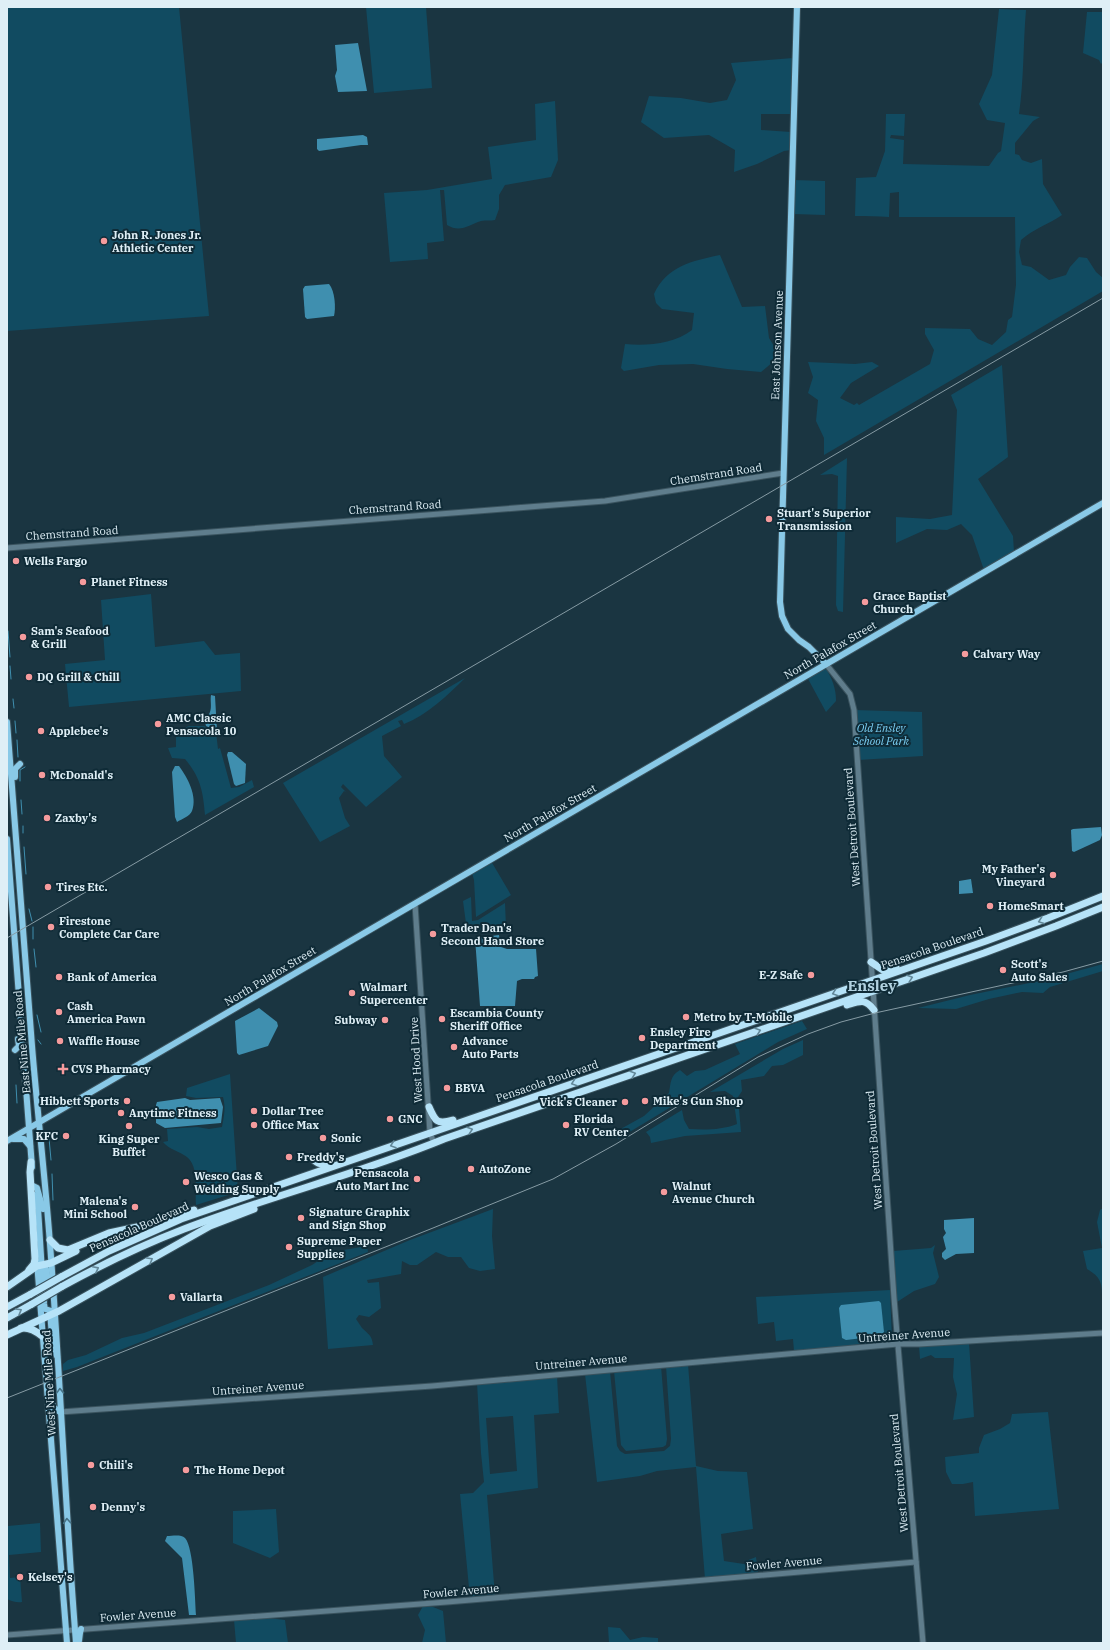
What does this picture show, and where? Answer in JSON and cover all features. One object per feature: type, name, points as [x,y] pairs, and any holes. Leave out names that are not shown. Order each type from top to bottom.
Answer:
[{"type":"highway","name":"Pensacola Boulevard","points":[[7,1307],[136,1238],[181,1219],[986,941],[1103,896]]},
{"type":"highway","name":"Pensacola Boulevard","points":[[7,1318],[107,1263],[162,1238],[253,1205],[1020,940],[1101,907]]},
{"type":"highway","points":[[873,991],[876,984],[883,980],[982,947],[986,941]]},
{"type":"highway","points":[[871,962],[883,970],[888,970],[952,947],[963,949]]},
{"type":"highway","points":[[806,1014],[815,1007],[869,987],[872,980]]},
{"type":"highway","points":[[792,1019],[798,1022],[863,1001],[874,1010]]},
{"type":"highway","points":[[693,1053],[705,1045],[731,1036],[734,1034],[736,1027]]},
{"type":"highway","points":[[612,1081],[615,1074],[619,1071],[658,1058],[673,1049]]},
{"type":"highway","points":[[548,1103],[565,1094],[605,1080],[611,1070]]},
{"type":"highway","points":[[429,1107],[434,1119],[444,1123],[470,1114],[488,1113]]},
{"type":"highway","points":[[434,1143],[437,1136],[483,1118],[496,1110]]},
{"type":"highway","points":[[349,1173],[362,1164],[427,1141],[430,1138],[430,1133]]},
{"type":"highway","points":[[312,1158],[318,1164],[323,1165],[348,1156],[358,1157]]},
{"type":"highway","points":[[28,1272],[34,1264],[35,1259],[30,1172],[31,1162]]},
{"type":"highway","points":[[253,1205],[263,1198],[309,1182],[314,1179],[316,1172]]},
{"type":"highway","points":[[7,1335],[90,1294],[210,1226],[271,1203],[301,1189]]},
{"type":"highway","points":[[50,1240],[58,1248],[68,1250],[109,1233],[126,1230],[240,1198]]},
{"type":"highway","points":[[7,1287],[28,1272],[40,1266],[51,1263],[126,1230]]},
{"type":"highway","points":[[19,1329],[26,1327],[36,1331],[42,1336]]},
{"type":"main road","name":"East Johnson Avenue","points":[[797,7],[780,610],[785,624],[792,635],[809,647],[826,664]]},
{"type":"main road","name":"North Palafox Street","points":[[9,1140],[326,954],[415,904],[1103,503]]},
{"type":"main road","name":"East Nine Mile Road","points":[[7,722],[8,766],[20,888],[39,1122]]},
{"type":"main road","points":[[18,874],[22,868],[14,774],[17,766],[20,764]]},
{"type":"main road","points":[[7,839],[16,960],[20,969],[21,1004],[25,1038],[28,1044],[32,1046]]},
{"type":"main road","points":[[8,852],[11,858],[14,884],[20,888]]},
{"type":"main road","points":[[11,889],[14,888],[16,892],[19,916],[22,923]]},
{"type":"main road","points":[[15,945],[24,944]]},
{"type":"main road","points":[[15,945],[20,949],[24,974],[27,981]]},
{"type":"main road","name":"East Nine Mile Road","points":[[21,1004],[29,1128]]},
{"type":"main road","points":[[21,1004],[26,1008],[28,1027],[31,1035]]},
{"type":"main road","points":[[15,1050],[19,1046],[17,1013],[21,1004]]},
{"type":"main road","points":[[23,1049],[27,1053],[30,1060],[32,1087],[37,1096]]},
{"type":"main road","points":[[24,1056],[27,1062],[32,1116],[34,1121],[39,1122],[50,1240],[52,1313]]},
{"type":"main road","points":[[38,1105],[46,1114],[55,1114]]},
{"type":"main road","points":[[29,1128],[33,1129],[37,1138],[45,1223],[49,1230]]},
{"type":"main road","points":[[29,1128],[33,1186],[37,1188],[44,1208]]},
{"type":"main road","points":[[9,1140],[20,1138],[24,1139],[30,1147]]},
{"type":"main road","name":"West Nine Mile Road","points":[[33,1186],[38,1208],[42,1336],[67,1643]]},
{"type":"main road","points":[[40,1266],[46,1269],[48,1274],[52,1313]]},
{"type":"main road","name":"West Nine Mile Road","points":[[52,1313],[53,1349],[58,1358],[63,1459],[78,1630],[76,1643]]},
{"type":"main road","points":[[47,1386],[51,1393],[51,1403],[53,1407],[60,1412]]},
{"type":"main road","points":[[49,1415],[54,1417],[58,1422],[60,1454],[63,1459]]},
{"type":"main road","points":[[58,1520],[64,1545],[71,1623],[80,1633],[80,1643]]},
{"type":"main road","points":[[66,1631],[71,1635],[72,1643]]},
{"type":"street","name":"Chemstrand Road","points":[[7,548],[605,501],[783,473]]},
{"type":"street","name":"West Detroit Boulevard","points":[[826,664],[850,694],[854,710],[898,1344],[923,1643]]},
{"type":"street","points":[[8,766],[20,764]]},
{"type":"street","name":"West Hood Drive","points":[[415,904],[430,1133],[434,1143]]},
{"type":"street","name":"Untreiner Avenue","points":[[60,1412],[432,1386],[898,1344],[1103,1333]]},
{"type":"street","name":"Fowler Avenue","points":[[7,1635],[524,1596],[916,1562]]},
{"type":"green space","name":"John R. Jones Jr. Athletic Center","points":[[7,7],[179,7],[209,316],[7,331]]},
{"type":"green space","points":[[366,7],[426,7],[432,88],[374,93]]},
{"type":"green space","points":[[999,9],[1026,10],[1022,88],[1019,114],[1040,117],[1033,121],[1015,143],[1015,154],[1019,155],[1022,160],[1031,163],[1042,159],[1043,184],[1062,215],[1021,240],[1019,252],[1022,265],[1031,267],[1049,280],[1066,275],[1070,267],[1079,257],[1087,258],[1096,272],[1103,278],[1103,291],[824,455],[824,438],[816,421],[818,400],[808,393],[813,377],[808,362],[855,364],[872,362],[879,366],[851,383],[840,398],[854,405],[857,403],[859,405],[930,364],[934,350],[925,334],[925,328],[970,329],[978,339],[992,345],[1006,332],[1008,320],[1012,317],[1016,285],[1015,217],[899,217],[899,192],[890,193],[889,217],[855,216],[856,178],[876,177],[885,151],[886,114],[905,114],[904,136],[891,135],[890,138],[904,140],[903,164],[989,166],[1001,151],[1005,123],[987,120],[979,104],[992,75]]},
{"type":"green space","points":[[1087,12],[1103,12],[1103,62],[1101,64],[1099,60],[1083,53]]},
{"type":"green space","points":[[793,58],[792,114],[761,114],[761,130],[791,132],[791,150],[784,151],[757,164],[734,172],[735,150],[709,135],[664,138],[641,122],[649,96],[681,98],[710,103],[727,100],[736,80],[731,63]]},
{"type":"green space","points":[[555,101],[558,160],[551,177],[505,185],[499,195],[499,209],[495,220],[481,221],[460,228],[447,225],[444,190],[440,190],[444,241],[427,243],[428,259],[390,262],[384,193],[427,190],[492,179],[488,147],[536,140],[535,104]]},
{"type":"green space","points":[[794,180],[825,181],[825,215],[793,214]]},
{"type":"green space","points":[[720,255],[742,307],[765,306],[769,338],[780,356],[761,372],[693,364],[659,365],[624,371],[621,368],[625,344],[642,345],[660,343],[685,335],[692,330],[694,313],[662,309],[656,303],[654,294],[659,285],[666,277],[681,266]]},
{"type":"green space","points":[[1002,365],[1008,457],[978,479],[1013,536],[1014,552],[984,570],[972,535],[961,524],[947,530],[927,529],[896,543],[896,517],[930,519],[952,515],[957,410],[951,395]]},
{"type":"green space","points":[[847,458],[843,612],[838,611],[836,605],[838,476],[832,474],[820,475]]},
{"type":"green space","points":[[151,594],[155,647],[204,641],[215,655],[240,653],[241,691],[69,707],[65,664],[105,660],[101,600]]},
{"type":"green space","points":[[825,667],[833,683],[836,701],[826,712],[807,677]]},
{"type":"green space","points":[[465,678],[429,710],[404,724],[402,720],[398,721],[401,726],[382,736],[384,756],[402,777],[366,807],[343,784],[341,787],[346,792],[344,791],[339,798],[345,818],[350,826],[320,842],[283,783]]},
{"type":"green space","name":"Old Ensley School Park","points":[[854,710],[922,712],[923,756],[858,760]]},
{"type":"green space","points":[[189,726],[204,726],[216,732],[218,749],[220,748],[231,788],[239,787],[252,780],[254,787],[205,815],[202,792],[195,773],[185,759],[172,758],[168,748],[176,747],[176,732]]},
{"type":"green space","points":[[491,861],[511,895],[476,917],[474,880],[472,873]]},
{"type":"green space","points":[[471,897],[472,921],[478,920],[505,903],[506,927],[467,931],[463,901]]},
{"type":"green space","points":[[1103,964],[1103,971],[1050,987],[1043,993],[1022,992],[989,999],[956,1009],[918,1008],[970,995],[1044,980]]},
{"type":"green space","points":[[802,1021],[807,1029],[778,1042],[618,1139],[617,1131],[644,1116],[669,1093],[673,1077],[680,1070],[687,1076],[695,1071],[705,1070],[740,1054],[735,1044]]},
{"type":"green space","points":[[803,1040],[803,1055],[783,1065],[772,1066],[764,1076],[741,1080],[742,1091],[738,1097],[741,1132],[685,1136],[651,1143],[650,1137],[646,1132],[682,1110],[684,1120],[689,1129],[713,1129],[737,1124],[733,1096],[725,1091],[710,1092],[783,1049]]},
{"type":"green space","points":[[230,1074],[238,1192],[196,1205],[195,1173],[191,1161],[163,1142],[168,1141],[167,1129],[197,1127],[209,1129],[222,1127],[225,1108],[223,1097],[196,1098],[186,1096],[187,1088]]},
{"type":"green space","points":[[1103,1208],[1102,1295],[1099,1279],[1087,1269],[1083,1251],[1102,1248],[1097,1222],[1100,1210]]},
{"type":"green space","points":[[493,1209],[492,1236],[495,1269],[480,1271],[469,1268],[461,1257],[448,1257],[436,1252],[417,1265],[410,1265],[402,1261],[401,1274],[367,1280],[368,1283],[379,1282],[381,1308],[369,1317],[359,1315],[356,1319],[371,1337],[373,1345],[328,1349],[323,1277],[410,1240]]},
{"type":"green space","points":[[935,1245],[933,1253],[939,1277],[935,1284],[914,1291],[897,1302],[893,1251],[931,1248]]},
{"type":"green space","points":[[367,1246],[368,1252],[77,1367],[63,1371],[63,1364],[68,1360],[86,1355],[122,1338],[144,1333],[269,1285],[312,1265],[332,1252]]},
{"type":"green space","points":[[890,1290],[892,1340],[794,1351],[793,1339],[776,1341],[774,1322],[758,1324],[756,1297]]},
{"type":"green space","points":[[969,1343],[974,1417],[953,1420],[957,1394],[953,1377],[954,1358],[935,1358],[931,1355],[920,1359],[919,1346]]},
{"type":"green space","points":[[688,1364],[696,1466],[718,1471],[747,1472],[753,1529],[721,1534],[724,1561],[744,1564],[746,1561],[756,1557],[758,1574],[705,1579],[696,1467],[657,1471],[640,1476],[597,1482],[585,1374],[610,1371],[617,1446],[620,1451],[625,1454],[664,1451],[670,1446],[671,1439],[666,1366]]},
{"type":"green space","points":[[661,1366],[667,1439],[666,1445],[663,1447],[626,1451],[621,1445],[614,1371]]},
{"type":"green space","points":[[557,1376],[559,1413],[534,1415],[538,1488],[487,1495],[495,1596],[470,1598],[460,1494],[473,1493],[484,1482],[477,1383]],"holes":[[[513,1416],[517,1471],[490,1474],[486,1418]]]},
{"type":"green space","points":[[1048,1412],[1059,1509],[975,1516],[973,1482],[952,1484],[946,1472],[945,1457],[979,1453],[979,1448],[984,1435],[1000,1429],[1010,1423],[1012,1414]]},
{"type":"green space","points":[[276,1509],[279,1552],[270,1558],[233,1543],[233,1511]]},
{"type":"green space","points":[[7,1516],[8,1526],[40,1523],[41,1552],[9,1555],[10,1578],[20,1577],[22,1602],[14,1602],[7,1599]]},
{"type":"green space","points":[[423,1606],[433,1607],[443,1611],[446,1643],[422,1643],[425,1630],[418,1615]]},
{"type":"green space","points":[[268,1618],[285,1620],[288,1643],[236,1643],[234,1620]]},
{"type":"green space","points":[[608,1627],[620,1628],[630,1640],[643,1637],[658,1638],[658,1643],[609,1643]]},
{"type":"shaded area","points":[[358,43],[367,91],[338,92],[335,76],[337,70],[335,45]]},
{"type":"shaded area","points":[[363,135],[367,137],[368,145],[319,151],[317,149],[317,139]]},
{"type":"shaded area","points":[[329,284],[333,291],[335,309],[334,316],[307,319],[305,317],[303,289],[305,286]]},
{"type":"shaded area","points":[[211,695],[215,696],[217,731],[206,726],[205,723],[211,710]]},
{"type":"shaded area","points":[[228,752],[232,752],[246,764],[245,783],[236,786],[234,784],[227,755]]},
{"type":"shaded area","points":[[175,766],[179,766],[185,776],[191,787],[194,799],[191,813],[177,822],[175,817],[172,772]]},
{"type":"shaded area","points":[[1101,827],[1102,835],[1100,840],[1074,852],[1072,851],[1071,830]]},
{"type":"shaded area","points":[[971,879],[973,893],[959,894],[959,881]]},
{"type":"shaded area","points":[[499,935],[501,947],[507,949],[536,949],[538,976],[534,979],[522,979],[517,981],[515,1006],[480,1006],[475,938]]},
{"type":"shaded area","points":[[259,1008],[277,1022],[278,1026],[268,1046],[239,1055],[237,1053],[235,1021]]},
{"type":"shaded area","points":[[185,1098],[190,1100],[220,1098],[223,1107],[221,1123],[165,1128],[156,1123],[157,1102]]},
{"type":"shaded area","points":[[974,1218],[974,1253],[956,1254],[945,1260],[942,1257],[942,1253],[946,1249],[943,1237],[946,1233],[944,1229],[944,1220]]},
{"type":"shaded area","points":[[879,1301],[881,1303],[884,1332],[880,1336],[846,1340],[842,1338],[839,1308],[841,1305]]},
{"type":"shaded area","points":[[167,1536],[181,1536],[185,1538],[188,1544],[194,1575],[196,1615],[189,1615],[182,1558],[165,1541]]},
{"type":"waterway","points":[[8,631],[10,657]]},
{"type":"waterway","points":[[10,666],[11,679]]},
{"type":"waterway","points":[[13,699],[14,708]]},
{"type":"waterway","points":[[15,721],[16,733]]},
{"type":"waterway","points":[[17,740],[18,757]]},
{"type":"waterway","points":[[20,781],[20,770],[25,767]]},
{"type":"waterway","points":[[21,800],[22,814]]},
{"type":"waterway","points":[[23,826],[23,833]]},
{"type":"waterway","points":[[24,847],[26,874]]},
{"type":"waterway","points":[[29,909],[32,921]]},
{"type":"waterway","points":[[33,927],[33,939]]},
{"type":"waterway","points":[[34,949],[36,967]]},
{"type":"waterway","points":[[37,1015],[41,1032]]},
{"type":"waterway","points":[[38,1040],[41,1044]]},
{"type":"waterway","points":[[16,1085],[17,1103]]},
{"type":"waterway","points":[[49,1138],[51,1160]]},
{"type":"waterway","points":[[52,1174],[53,1200]]},
{"type":"railway","points":[[7,938],[1103,298]]},
{"type":"railway","points":[[7,1398],[553,1179],[616,1144],[758,1057],[808,1034],[841,1022],[875,1013],[1063,972],[1103,961]]},
{"type":"place","name":"John R. Jones Jr. Athletic Center","points":[[104,241]]},
{"type":"place","name":"Stuart's Superior Transmission","points":[[769,519]]},
{"type":"place","name":"Wells Fargo","points":[[16,561]]},
{"type":"place","name":"Planet Fitness","points":[[83,582]]},
{"type":"place","name":"Grace Baptist Church","points":[[865,602]]},
{"type":"place","name":"Sam's Seafood & Grill","points":[[23,637]]},
{"type":"place","name":"Calvary Way","points":[[965,654]]},
{"type":"place","name":"DQ Grill & Chill","points":[[29,677]]},
{"type":"place","name":"AMC Classic Pensacola 10","points":[[158,724]]},
{"type":"place","name":"Applebee's","points":[[41,731]]},
{"type":"place","name":"McDonald's","points":[[42,775]]},
{"type":"place","name":"Zaxby's","points":[[47,818]]},
{"type":"place","name":"My Father's Vineyard","points":[[1053,875]]},
{"type":"place","name":"Tires Etc.","points":[[48,887]]},
{"type":"place","name":"HomeSmart","points":[[990,906]]},
{"type":"place","name":"Firestone Complete Car Care","points":[[51,927]]},
{"type":"place","name":"Trader Dan's Second Hand Store","points":[[433,934]]},
{"type":"place","name":"Scott's Auto Sales","points":[[1003,970]]},
{"type":"place","name":"E-Z Safe","points":[[811,975]]},
{"type":"place","name":"Bank of America","points":[[59,977]]},
{"type":"place","name":"Walmart Supercenter","points":[[352,993]]},
{"type":"place","name":"Cash America Pawn","points":[[59,1012]]},
{"type":"place","name":"Metro by T-Mobile","points":[[686,1017]]},
{"type":"place","name":"Escambia County Sheriff Office","points":[[442,1019]]},
{"type":"place","name":"Subway","points":[[385,1020]]},
{"type":"place","name":"Ensley Fire Department","points":[[642,1038]]},
{"type":"place","name":"Waffle House","points":[[60,1041]]},
{"type":"place","name":"Advance Auto Parts","points":[[454,1047]]},
{"type":"place","name":"CVS Pharmacy","points":[[63,1069]]},
{"type":"place","name":"BBVA","points":[[447,1088]]},
{"type":"place","name":"Hibbett Sports","points":[[127,1101]]},
{"type":"place","name":"Mike's Gun Shop","points":[[645,1101]]},
{"type":"place","name":"Vick's Cleaner","points":[[625,1102]]},
{"type":"place","name":"Dollar Tree","points":[[254,1111]]},
{"type":"place","name":"Anytime Fitness","points":[[121,1113]]},
{"type":"place","name":"GNC","points":[[390,1119]]},
{"type":"place","name":"Office Max","points":[[254,1125]]},
{"type":"place","name":"Florida RV Center","points":[[566,1125]]},
{"type":"place","name":"King Super Buffet","points":[[129,1126]]},
{"type":"place","name":"KFC","points":[[66,1136]]},
{"type":"place","name":"Sonic","points":[[323,1138]]},
{"type":"place","name":"Freddy's","points":[[289,1157]]},
{"type":"place","name":"AutoZone","points":[[471,1169]]},
{"type":"place","name":"Pensacola Auto Mart Inc","points":[[417,1179]]},
{"type":"place","name":"Wesco Gas & Welding Supply","points":[[186,1182]]},
{"type":"place","name":"Walnut Avenue Church","points":[[664,1192]]},
{"type":"place","name":"Malena's Mini School","points":[[135,1207]]},
{"type":"place","name":"Signature Graphix and Sign Shop","points":[[301,1218]]},
{"type":"place","name":"Supreme Paper Supplies","points":[[289,1247]]},
{"type":"place","name":"Vallarta","points":[[172,1297]]},
{"type":"place","name":"Chili's","points":[[91,1465]]},
{"type":"place","name":"The Home Depot","points":[[186,1470]]},
{"type":"place","name":"Denny's","points":[[93,1507]]},
{"type":"place","name":"Kelsey's","points":[[20,1577]]},
{"type":"district","name":"Ensley","points":[[872,985]]}]
